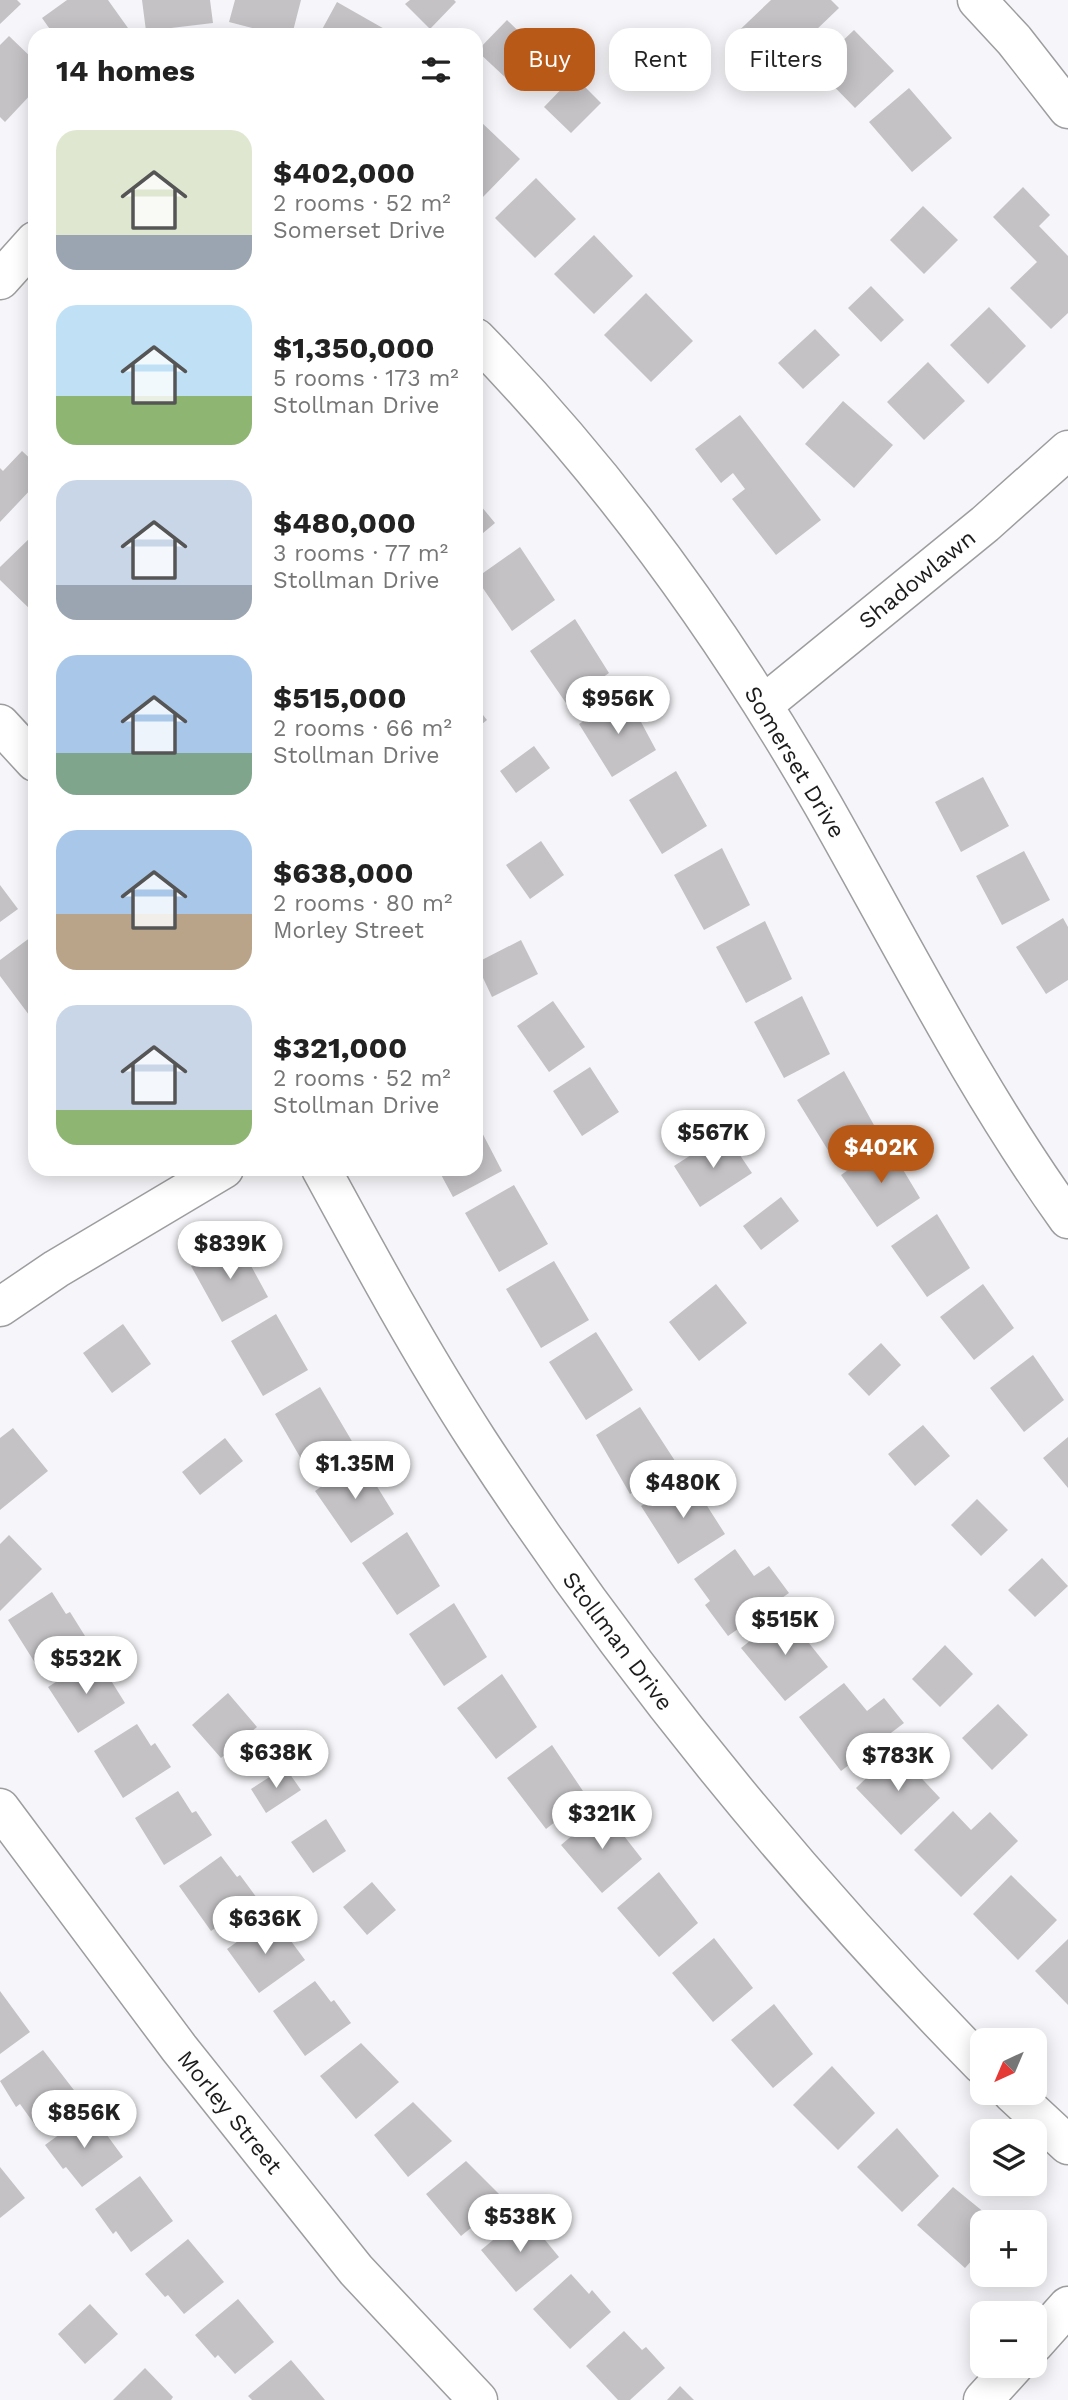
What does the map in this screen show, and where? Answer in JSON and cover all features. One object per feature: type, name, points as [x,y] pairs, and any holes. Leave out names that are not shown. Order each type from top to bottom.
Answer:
[{"type":"street","points":[[977,0],[1014,40],[1068,109]]},
{"type":"street","points":[[0,280],[28,249]]},
{"type":"street","name":"Somerset Drive","points":[[483,346],[554,424],[695,603],[763,705],[823,805],[903,954],[980,1086],[1068,1219]]},
{"type":"street","name":"Shadowlawn","points":[[763,705],[985,524],[1068,450]]},
{"type":"street","points":[[0,724],[28,754]]},
{"type":"street","points":[[0,1307],[56,1269],[212,1176]]},
{"type":"street","name":"Stollman Drive","points":[[325,1176],[395,1304],[477,1439],[589,1603],[667,1709],[777,1844],[885,1966],[970,2052]]},
{"type":"street","name":"Morley Street","points":[[0,1808],[178,2048],[356,2270],[478,2400]]},
{"type":"street","points":[[1025,2105],[1068,2145]]},
{"type":"street","points":[[1047,2329],[1068,2306]]},
{"type":"street","points":[[983,2400],[1003,2378]]},
{"type":"building","points":[[0,0],[17,0],[21,4],[0,24]]},
{"type":"building","points":[[67,0],[108,0],[128,28],[49,28],[42,18]]},
{"type":"building","points":[[142,0],[210,0],[213,23],[146,28]]},
{"type":"building","points":[[235,0],[301,0],[294,28],[253,28],[229,22]]},
{"type":"building","points":[[410,0],[456,2],[431,28],[405,4]]},
{"type":"building","points":[[771,0],[831,0],[839,8],[818,28],[742,28]]},
{"type":"building","points":[[337,2],[383,28],[323,28]]},
{"type":"building","points":[[507,20],[515,28],[504,28],[504,76],[483,57],[483,45]]},
{"type":"building","points":[[854,30],[894,71],[855,108],[838,91],[847,91],[847,37]]},
{"type":"building","points":[[9,36],[28,54],[28,97],[5,122],[0,117],[0,45]]},
{"type":"building","points":[[909,88],[952,138],[912,172],[869,122]]},
{"type":"building","points":[[559,91],[589,91],[601,103],[571,133],[544,107]]},
{"type":"building","points":[[483,124],[520,159],[483,197]]},
{"type":"building","points":[[536,178],[576,219],[535,258],[495,218]]},
{"type":"building","points":[[1023,187],[1050,215],[1039,226],[1068,256],[1068,313],[1051,329],[1010,288],[1037,262],[993,217]]},
{"type":"building","points":[[923,206],[958,240],[924,274],[890,240]]},
{"type":"building","points":[[594,235],[633,276],[594,314],[554,274]]},
{"type":"building","points":[[871,286],[904,320],[881,342],[848,308]]},
{"type":"building","points":[[646,293],[693,341],[651,382],[604,335]]},
{"type":"building","points":[[989,307],[1026,346],[988,384],[950,345]]},
{"type":"building","points":[[815,329],[840,355],[803,389],[778,363]]},
{"type":"building","points":[[928,362],[965,401],[924,440],[887,402]]},
{"type":"building","points":[[843,401],[893,445],[854,488],[805,444]]},
{"type":"building","points":[[740,415],[821,520],[776,555],[732,499],[745,489],[733,473],[721,483],[695,449]]},
{"type":"building","points":[[22,451],[28,457],[28,492],[0,522],[0,468],[3,471]]},
{"type":"building","points":[[483,508],[495,523],[483,533]]},
{"type":"building","points":[[28,540],[28,607],[0,580],[0,567]]},
{"type":"building","points":[[520,547],[555,600],[512,631],[483,588],[483,573]]},
{"type":"building","points":[[575,619],[609,673],[566,703],[530,651]]},
{"type":"building","points":[[626,694],[656,750],[612,777],[579,724]]},
{"type":"building","points":[[534,746],[550,768],[516,793],[500,771]]},
{"type":"building","points":[[676,771],[707,826],[662,854],[629,800]]},
{"type":"building","points":[[983,777],[1009,826],[961,852],[935,802]]},
{"type":"building","points":[[541,841],[564,875],[530,899],[506,865]]},
{"type":"building","points":[[722,848],[750,905],[704,930],[674,875]]},
{"type":"building","points":[[1024,851],[1050,900],[1002,925],[976,876]]},
{"type":"building","points":[[0,885],[18,909],[0,922]]},
{"type":"building","points":[[1063,918],[1068,927],[1068,980],[1046,994],[1016,947]]},
{"type":"building","points":[[765,921],[792,979],[746,1003],[716,947]]},
{"type":"building","points":[[28,939],[28,1014],[0,976],[0,960]]},
{"type":"building","points":[[521,940],[538,974],[492,997],[483,978],[483,959]]},
{"type":"building","points":[[802,996],[830,1054],[784,1078],[754,1022]]},
{"type":"building","points":[[553,1001],[585,1047],[549,1072],[517,1026]]},
{"type":"building","points":[[590,1067],[619,1112],[582,1136],[553,1091]]},
{"type":"building","points":[[844,1071],[875,1127],[831,1155],[797,1100]]},
{"type":"building","points":[[725,1133],[752,1173],[700,1207],[674,1166]]},
{"type":"building","points":[[483,1134],[502,1171],[453,1197],[442,1176],[483,1176]]},
{"type":"building","points":[[887,1143],[920,1198],[877,1227],[841,1175]]},
{"type":"building","points":[[514,1185],[548,1244],[499,1272],[465,1213]]},
{"type":"building","points":[[781,1197],[799,1221],[761,1250],[743,1226]]},
{"type":"building","points":[[937,1214],[970,1268],[927,1297],[891,1246]]},
{"type":"building","points":[[237,1240],[268,1297],[222,1322],[191,1266]]},
{"type":"building","points":[[554,1261],[589,1320],[541,1348],[506,1289]]},
{"type":"building","points":[[716,1284],[747,1323],[699,1361],[669,1322]]},
{"type":"building","points":[[983,1284],[1014,1328],[974,1360],[940,1317]]},
{"type":"building","points":[[276,1314],[308,1370],[263,1396],[231,1341]]},
{"type":"building","points":[[123,1324],[151,1364],[112,1393],[83,1353]]},
{"type":"building","points":[[596,1332],[633,1390],[586,1420],[549,1362]]},
{"type":"building","points":[[881,1343],[901,1365],[869,1396],[848,1374]]},
{"type":"building","points":[[1033,1355],[1064,1400],[1024,1432],[990,1388]]},
{"type":"building","points":[[320,1387],[353,1443],[307,1469],[275,1414]]},
{"type":"building","points":[[640,1407],[677,1464],[630,1494],[596,1435]]},
{"type":"building","points":[[923,1425],[950,1456],[915,1486],[888,1454]]},
{"type":"building","points":[[13,1428],[48,1471],[0,1510],[0,1438]]},
{"type":"building","points":[[1068,1437],[1068,1488],[1043,1458]]},
{"type":"building","points":[[225,1438],[243,1461],[200,1495],[182,1472]]},
{"type":"building","points":[[360,1459],[394,1514],[351,1543],[315,1491]]},
{"type":"building","points":[[688,1476],[725,1534],[678,1564],[641,1506]]},
{"type":"building","points":[[977,1499],[1008,1530],[981,1556],[951,1525]]},
{"type":"building","points":[[407,1532],[440,1586],[397,1615],[362,1563]]},
{"type":"building","points":[[9,1535],[42,1569],[0,1611],[0,1544]]},
{"type":"building","points":[[735,1549],[754,1576],[769,1566],[789,1593],[728,1636],[705,1605],[710,1601],[694,1579]]},
{"type":"building","points":[[1042,1558],[1068,1586],[1035,1617],[1008,1590]]},
{"type":"building","points":[[52,1592],[66,1614],[70,1612],[85,1636],[37,1666],[8,1620]]},
{"type":"building","points":[[454,1603],[487,1657],[444,1686],[409,1634]]},
{"type":"building","points":[[785,1613],[828,1667],[785,1701],[741,1648]]},
{"type":"building","points":[[945,1645],[973,1674],[940,1707],[912,1679]]},
{"type":"building","points":[[92,1659],[106,1681],[110,1679],[125,1703],[78,1733],[48,1687]]},
{"type":"building","points":[[502,1674],[537,1727],[496,1759],[457,1708]]},
{"type":"building","points":[[844,1683],[867,1711],[884,1698],[904,1723],[841,1771],[799,1717]]},
{"type":"building","points":[[228,1693],[257,1727],[221,1758],[192,1725]]},
{"type":"building","points":[[998,1704],[1028,1735],[992,1770],[962,1738]]},
{"type":"building","points":[[137,1724],[151,1746],[155,1743],[171,1767],[123,1798],[94,1751]]},
{"type":"building","points":[[552,1745],[587,1797],[546,1829],[507,1778]]},
{"type":"building","points":[[895,1750],[940,1798],[901,1835],[856,1788]]},
{"type":"building","points":[[285,1767],[301,1790],[266,1813],[251,1789]]},
{"type":"building","points":[[178,1791],[192,1813],[196,1811],[212,1835],[164,1865],[135,1818]]},
{"type":"building","points":[[603,1809],[642,1859],[602,1893],[561,1845]]},
{"type":"building","points":[[953,1811],[971,1830],[990,1812],[1018,1841],[961,1897],[914,1850]]},
{"type":"building","points":[[326,1819],[346,1851],[313,1873],[291,1842]]},
{"type":"building","points":[[221,1856],[257,1898],[211,1931],[179,1886]]},
{"type":"building","points":[[659,1872],[698,1923],[659,1957],[617,1908]]},
{"type":"building","points":[[1011,1875],[1057,1920],[1018,1960],[973,1914]]},
{"type":"building","points":[[372,1882],[396,1910],[367,1935],[343,1907]]},
{"type":"building","points":[[269,1919],[285,1940],[288,1937],[305,1960],[259,1993],[227,1949]]},
{"type":"building","points":[[714,1938],[753,1988],[713,2022],[672,1973]]},
{"type":"building","points":[[1068,1939],[1068,2005],[1035,1971]]},
{"type":"building","points":[[315,1981],[351,2023],[305,2056],[273,2011]]},
{"type":"building","points":[[0,1991],[30,2032],[0,2054]]},
{"type":"building","points":[[774,2004],[813,2054],[773,2088],[731,2040]]},
{"type":"building","points":[[361,2043],[399,2082],[356,2119],[320,2076]]},
{"type":"building","points":[[43,2050],[77,2094],[35,2125],[20,2104],[16,2107],[0,2081]]},
{"type":"building","points":[[832,2066],[875,2113],[838,2150],[793,2105]]},
{"type":"building","points":[[413,2102],[452,2141],[408,2177],[374,2135]]},
{"type":"building","points":[[90,2112],[123,2157],[82,2187],[66,2167],[63,2169],[45,2145]]},
{"type":"building","points":[[897,2128],[939,2176],[902,2212],[857,2167]]},
{"type":"building","points":[[466,2161],[505,2200],[461,2236],[426,2194]]},
{"type":"building","points":[[0,2167],[25,2198],[0,2218]]},
{"type":"building","points":[[140,2176],[173,2221],[131,2252],[116,2231],[113,2234],[95,2209]]},
{"type":"building","points":[[953,2187],[981,2210],[970,2210],[970,2262],[965,2268],[917,2225]]},
{"type":"building","points":[[521,2217],[538,2238],[541,2235],[559,2257],[516,2292],[481,2250]]},
{"type":"building","points":[[188,2239],[224,2282],[184,2314],[145,2274]]},
{"type":"building","points":[[571,2274],[589,2294],[592,2290],[611,2312],[570,2349],[533,2309]]},
{"type":"building","points":[[238,2299],[274,2342],[235,2374],[218,2355],[215,2358],[195,2335]]},
{"type":"building","points":[[90,2304],[118,2334],[85,2364],[58,2334]]},
{"type":"building","points":[[624,2331],[642,2350],[646,2347],[665,2368],[630,2400],[618,2400],[586,2366]]},
{"type":"building","points":[[291,2360],[325,2400],[252,2400],[248,2396]]},
{"type":"building","points":[[145,2368],[173,2397],[171,2400],[113,2400]]},
{"type":"building","points":[[680,2386],[694,2400],[667,2400]]}]
